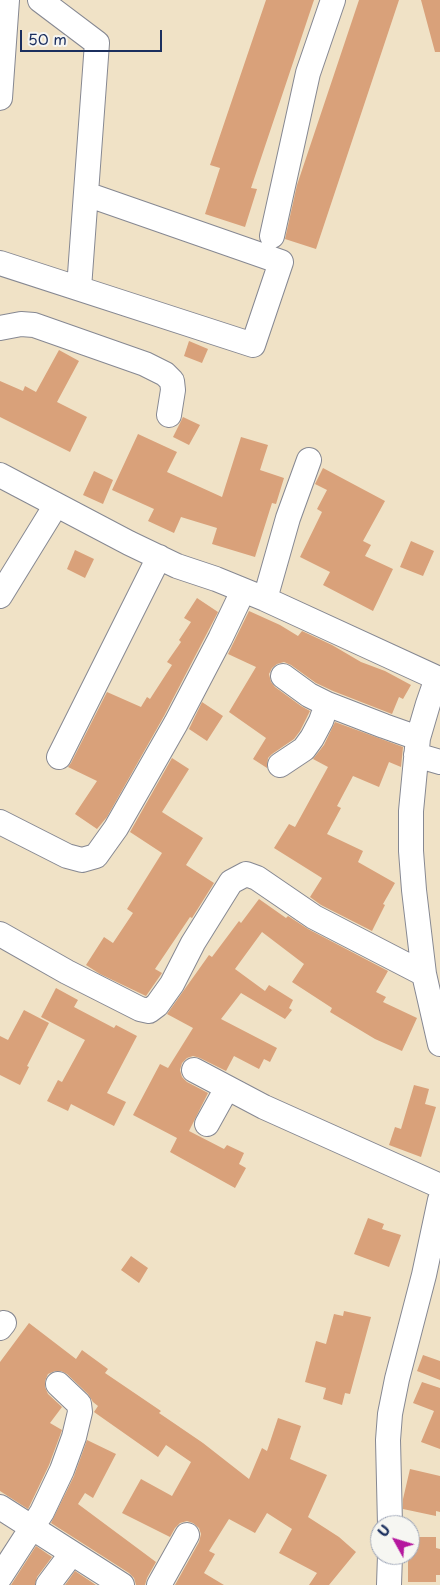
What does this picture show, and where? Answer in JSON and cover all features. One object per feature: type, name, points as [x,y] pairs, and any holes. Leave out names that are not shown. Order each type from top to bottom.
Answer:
[{"type":"street","points":[[0,98],[7,0]]},
{"type":"street","points":[[40,0],[97,42],[79,288]]},
{"type":"street","points":[[272,236],[308,73],[334,0]]},
{"type":"street","points":[[0,263],[253,345],[281,262],[86,194]]},
{"type":"street","points":[[0,328],[21,324],[34,325],[145,364],[165,374],[172,381],[173,390],[169,415]]},
{"type":"street","points":[[0,822],[67,856],[82,860],[96,856],[116,828],[176,723],[220,639],[254,595],[288,518],[309,460]]},
{"type":"street","points":[[0,476],[177,566],[216,579],[439,676],[428,704],[417,746],[411,851],[424,974],[440,1044]]},
{"type":"street","points":[[0,596],[56,505]]},
{"type":"street","points":[[59,757],[160,557]]},
{"type":"street","points":[[283,676],[309,695],[327,704],[384,726],[440,762]]},
{"type":"street","points":[[280,765],[304,749],[321,721],[327,704]]},
{"type":"street","points":[[0,934],[75,976],[140,1009],[149,1010],[157,1005],[172,984],[193,943],[231,882],[246,874],[257,878],[314,917],[424,974]]},
{"type":"street","points":[[194,1070],[264,1107],[440,1186]]},
{"type":"street","points":[[207,1124],[228,1088]]},
{"type":"street","points":[[390,1515],[388,1440],[390,1414],[440,1200]]},
{"type":"street","points":[[0,1577],[33,1527],[62,1470],[74,1437],[80,1412],[79,1404],[58,1384]]},
{"type":"street","points":[[0,1507],[122,1585]]},
{"type":"street","points":[[160,1585],[187,1535]]},
{"type":"street","points":[[48,1585],[72,1553]]},
{"type":"street","points":[[389,1585],[390,1565]]},
{"type":"building","points":[[266,0],[314,0],[251,188],[257,189],[245,227],[205,214],[220,168],[210,165]]},
{"type":"building","points":[[359,0],[399,0],[316,249],[285,239],[297,185]]},
{"type":"building","points":[[421,0],[440,0],[440,52],[435,52]]},
{"type":"building","points":[[189,341],[208,349],[202,363],[184,356]]},
{"type":"building","points":[[59,350],[79,361],[57,402],[87,417],[70,452],[0,417],[0,381],[23,391],[25,386],[36,392]]},
{"type":"building","points":[[183,417],[200,425],[189,445],[173,437]]},
{"type":"building","points":[[138,434],[177,452],[167,472],[222,497],[241,437],[268,445],[260,470],[284,478],[276,504],[272,503],[255,557],[212,544],[217,528],[181,517],[174,533],[148,521],[154,509],[112,490]]},
{"type":"building","points":[[323,468],[385,501],[363,541],[371,545],[365,556],[393,569],[373,611],[323,585],[330,572],[300,557],[322,512],[317,509],[327,490],[315,484]]},
{"type":"building","points":[[94,471],[113,480],[103,504],[83,495]]},
{"type":"building","points":[[411,541],[434,551],[423,576],[400,567]]},
{"type":"building","points":[[75,550],[94,559],[85,578],[67,569]]},
{"type":"building","points":[[197,598],[218,612],[164,716],[107,817],[97,829],[75,814],[97,781],[68,767],[107,692],[141,707],[147,697],[150,699],[172,665],[167,662],[181,642],[179,640],[191,622],[184,618]]},
{"type":"building","points":[[249,611],[280,625],[298,636],[302,631],[332,645],[361,662],[385,671],[411,685],[403,699],[399,697],[392,714],[316,683],[291,665],[284,662],[277,664],[269,674],[271,682],[275,687],[310,711],[294,739],[268,758],[267,768],[253,759],[266,738],[229,712],[256,667],[228,654]]},
{"type":"building","points":[[202,702],[223,716],[207,741],[189,729]]},
{"type":"building","points":[[335,722],[403,747],[401,767],[389,762],[379,787],[353,776],[337,806],[341,808],[327,834],[363,851],[358,862],[395,883],[383,904],[385,905],[372,931],[321,905],[310,897],[322,878],[274,848],[289,824],[295,827],[328,767],[313,759],[324,745]]},
{"type":"building","points":[[172,758],[189,769],[162,812],[203,838],[186,865],[214,883],[192,918],[190,917],[155,969],[162,973],[146,996],[100,974],[86,965],[104,937],[113,943],[133,913],[127,909],[162,853],[130,832]]},
{"type":"building","points":[[259,899],[286,918],[288,916],[308,929],[388,971],[376,992],[386,997],[383,1002],[417,1018],[402,1051],[375,1039],[330,1012],[332,1008],[292,982],[304,964],[262,932],[235,969],[265,991],[269,985],[293,1000],[289,1008],[292,1010],[285,1019],[241,993],[221,1019],[277,1048],[270,1062],[264,1059],[259,1069],[234,1056],[226,1071],[193,1056],[187,1058],[182,1063],[180,1070],[182,1077],[187,1082],[208,1093],[189,1131],[224,1149],[227,1145],[244,1153],[239,1164],[246,1168],[235,1188],[170,1152],[177,1138],[133,1115],[160,1064],[168,1068],[193,1028],[167,1014],[209,955],[212,957],[239,921],[241,923]]},
{"type":"building","points":[[56,988],[78,1000],[74,1007],[114,1028],[116,1025],[137,1036],[107,1093],[126,1102],[114,1126],[71,1104],[68,1111],[47,1101],[58,1080],[62,1082],[85,1040],[41,1017]]},
{"type":"building","points":[[24,1010],[49,1023],[27,1066],[29,1067],[20,1085],[0,1075],[0,1036],[8,1040]]},
{"type":"building","points":[[414,1085],[429,1089],[425,1104],[436,1107],[421,1157],[389,1145],[395,1127],[401,1129]]},
{"type":"building","points":[[368,1218],[384,1224],[382,1229],[401,1235],[389,1267],[354,1254]]},
{"type":"building","points":[[131,1256],[148,1268],[139,1283],[121,1270]]},
{"type":"building","points":[[344,1311],[371,1317],[350,1394],[345,1393],[342,1405],[323,1399],[326,1388],[305,1382],[316,1341],[326,1344],[334,1314],[343,1316]]},
{"type":"building","points":[[29,1323],[76,1359],[82,1350],[108,1369],[105,1373],[161,1411],[159,1413],[203,1443],[249,1479],[262,1448],[267,1451],[278,1418],[301,1426],[290,1459],[327,1475],[308,1517],[339,1537],[356,1552],[329,1585],[309,1585],[317,1573],[279,1553],[292,1529],[267,1513],[255,1533],[229,1519],[209,1551],[215,1554],[204,1573],[224,1585],[175,1585],[199,1542],[201,1534],[199,1528],[187,1521],[180,1523],[170,1537],[122,1513],[141,1479],[172,1496],[191,1462],[166,1445],[158,1457],[94,1412],[98,1406],[67,1374],[61,1371],[48,1374],[45,1387],[48,1394],[62,1407],[50,1423],[62,1430],[49,1465],[28,1509],[0,1491],[0,1362]]},
{"type":"building","points":[[423,1355],[440,1361],[440,1380],[417,1371]]},
{"type":"building","points":[[422,1382],[440,1388],[440,1449],[421,1442],[434,1411],[413,1403]]},
{"type":"building","points":[[87,1440],[116,1454],[93,1498],[85,1493],[78,1504],[156,1562],[145,1585],[136,1585],[134,1578],[129,1573],[51,1523],[74,1476]]},
{"type":"building","points":[[410,1469],[440,1476],[440,1512],[436,1511],[436,1516],[403,1509],[403,1499]]},
{"type":"building","points":[[420,1537],[436,1537],[436,1548],[440,1549],[440,1575],[436,1575],[436,1582],[408,1582],[408,1565],[420,1565]]},
{"type":"building","points":[[36,1546],[52,1557],[37,1577],[35,1585],[11,1585]]},
{"type":"building","points":[[75,1571],[96,1585],[65,1585]]}]
